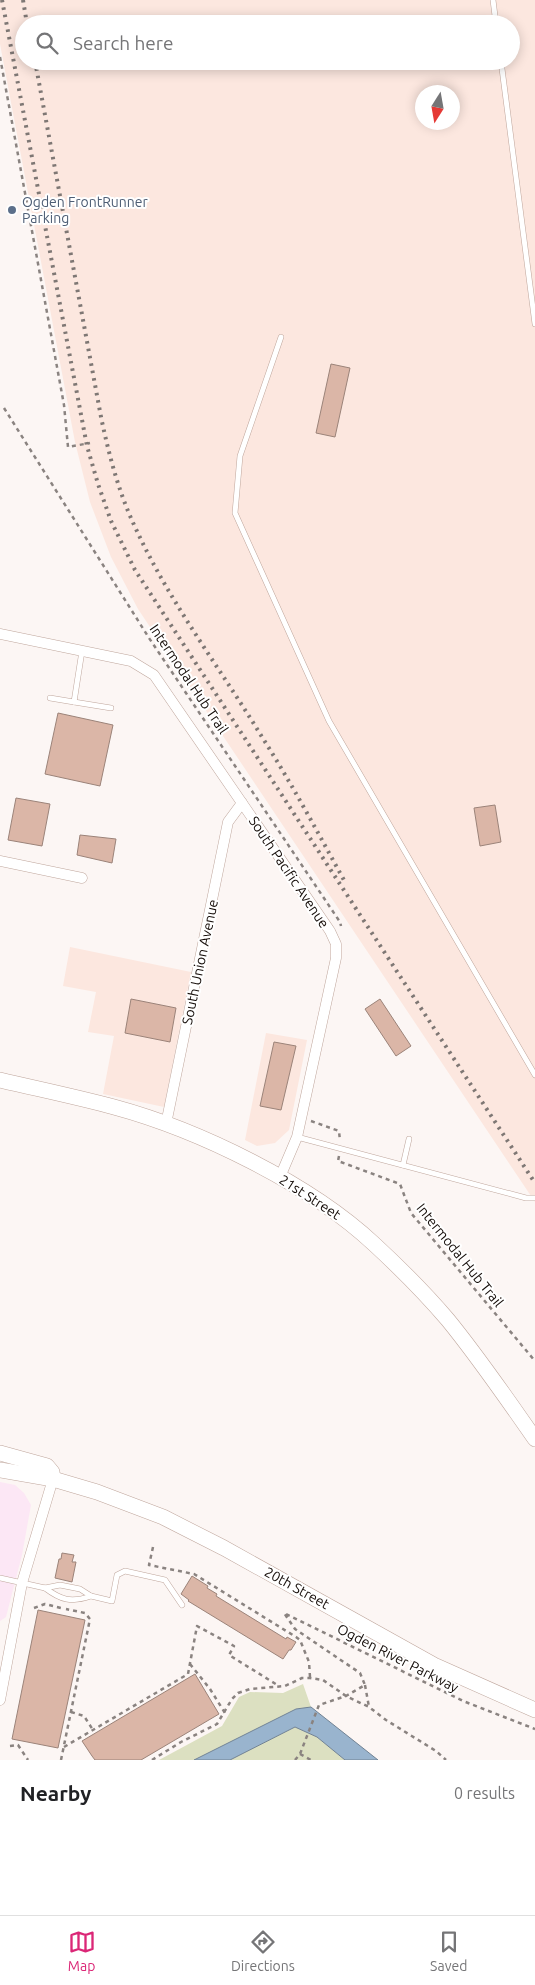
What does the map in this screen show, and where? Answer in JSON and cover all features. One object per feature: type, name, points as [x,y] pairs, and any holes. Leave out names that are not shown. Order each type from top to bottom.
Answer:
[{"type":"main road","name":"21st Street","points":[[0,1080],[115,1107],[166,1124],[224,1148],[280,1177],[327,1207],[365,1236],[411,1280],[447,1320],[535,1440]]},
{"type":"main road","points":[[0,1453],[47,1466],[52,1472],[52,1480]]},
{"type":"main road","name":"20th Street","points":[[0,1470],[52,1480],[96,1492],[164,1517],[224,1548],[434,1665],[535,1710]]},
{"type":"street","name":"South Pacific Avenue","points":[[0,634],[131,661],[154,674],[330,931],[336,944],[336,958],[297,1137],[280,1177]]},
{"type":"street","name":"South Union Avenue","points":[[166,1124],[228,822],[242,803]]},
{"type":"street","points":[[0,862],[82,878]]},
{"type":"street","points":[[0,1700],[3,1673],[22,1583],[52,1480]]},
{"type":"lane","points":[[493,0],[495,15]]},
{"type":"lane","points":[[502,70],[535,324]]},
{"type":"lane","points":[[280,337],[240,456],[235,513],[329,721],[535,1075]]},
{"type":"lane","points":[[74,702],[82,651]]},
{"type":"lane","points":[[50,698],[111,708]]},
{"type":"lane","points":[[297,1137],[526,1198],[535,1198]]},
{"type":"lane","points":[[404,1165],[409,1139]]},
{"type":"lane","points":[[0,1578],[45,1588],[60,1585],[80,1588],[91,1596],[112,1601],[118,1575],[125,1571],[164,1580],[182,1605]]},
{"type":"lane","points":[[45,1588],[58,1598],[78,1601],[91,1596]]},
{"type":"path","points":[[0,57],[64,405],[68,447],[90,443]]},
{"type":"path","name":"Intermodal Hub Trail","points":[[4,408],[149,638],[340,922],[342,932]]},
{"type":"path","points":[[302,1116],[319,1125],[339,1131],[340,1142]]},
{"type":"path","name":"Intermodal Hub Trail","points":[[338,1162],[400,1184],[411,1213],[535,1362]]},
{"type":"path","points":[[153,1547],[149,1565],[194,1574],[300,1640],[309,1662],[310,1678]]},
{"type":"path","points":[[34,1608],[45,1604],[85,1613],[90,1619],[61,1760]]},
{"type":"path","name":"Ogden River Parkway","points":[[365,1685],[360,1673],[295,1629],[284,1613],[463,1702],[535,1729]]},
{"type":"path","points":[[188,1674],[197,1626],[200,1626],[234,1646],[230,1655],[280,1686]]},
{"type":"path","points":[[190,1664],[210,1689],[225,1713]]},
{"type":"path","points":[[64,1747],[194,1670]]},
{"type":"path","points":[[152,1760],[181,1742],[217,1724],[232,1698],[238,1693],[250,1689],[280,1686],[302,1678],[323,1680],[346,1696],[369,1707],[386,1720],[436,1751],[446,1760]]},
{"type":"path","points":[[295,1760],[300,1754],[319,1705],[346,1696],[365,1685],[369,1707]]},
{"type":"path","points":[[71,1712],[84,1716],[93,1730]]},
{"type":"path","points":[[10,1746],[18,1745],[28,1760]]},
{"type":"path","points":[[300,1754],[311,1760]]},
{"type":"shaded area","points":[[0,0],[535,0],[535,1202],[138,609],[111,557],[90,502],[75,442],[0,44]]},
{"type":"shaded area","points":[[70,947],[191,972],[164,1107],[103,1094],[114,1036],[88,1032],[96,992],[63,986]]},
{"type":"shaded area","points":[[266,1033],[307,1040],[289,1130],[275,1143],[257,1146],[245,1140]]},
{"type":"shaded area","points":[[0,1482],[15,1485],[24,1493],[31,1505],[22,1555],[6,1617],[0,1621]]},
{"type":"green space","points":[[303,1684],[311,1707],[296,1709],[194,1760],[159,1760],[222,1726],[239,1697],[250,1692],[283,1693]]},
{"type":"green space","points":[[295,1727],[317,1737],[345,1760],[230,1760]]},
{"type":"water","points":[[311,1707],[378,1760],[345,1760],[317,1737],[295,1727],[230,1760],[194,1760],[296,1709]]},
{"type":"building","points":[[331,364],[350,368],[335,437],[316,433]]},
{"type":"building","points":[[58,713],[113,725],[100,786],[45,774]]},
{"type":"building","points":[[16,798],[50,804],[42,846],[8,840]]},
{"type":"building","points":[[495,805],[501,842],[480,846],[474,808]]},
{"type":"building","points":[[80,835],[116,839],[112,863],[77,855]]},
{"type":"building","points":[[131,999],[176,1008],[170,1042],[125,1033]]},
{"type":"building","points":[[380,999],[411,1046],[396,1056],[365,1009]]},
{"type":"building","points":[[274,1042],[296,1046],[281,1110],[260,1106]]},
{"type":"building","points":[[62,1553],[74,1555],[72,1562],[76,1562],[72,1582],[55,1578]]},
{"type":"building","points":[[192,1576],[208,1586],[207,1588],[217,1594],[216,1596],[286,1639],[287,1637],[296,1642],[291,1650],[283,1659],[188,1601],[181,1594]]},
{"type":"building","points":[[38,1610],[85,1620],[58,1748],[12,1739]]},
{"type":"building","points":[[195,1674],[219,1714],[141,1760],[95,1760],[82,1741]]},
{"type":"railway","points":[[2,0],[15,68]]},
{"type":"railway","points":[[23,0],[26,15]]},
{"type":"railway","points":[[15,70],[87,446],[111,521],[135,570],[535,1183]]},
{"type":"railway","points":[[37,70],[101,417],[111,460],[124,502],[164,583],[273,755],[345,882]]},
{"type":"place","name":"Ogden FrontRunner Parking","points":[[12,210]]}]
